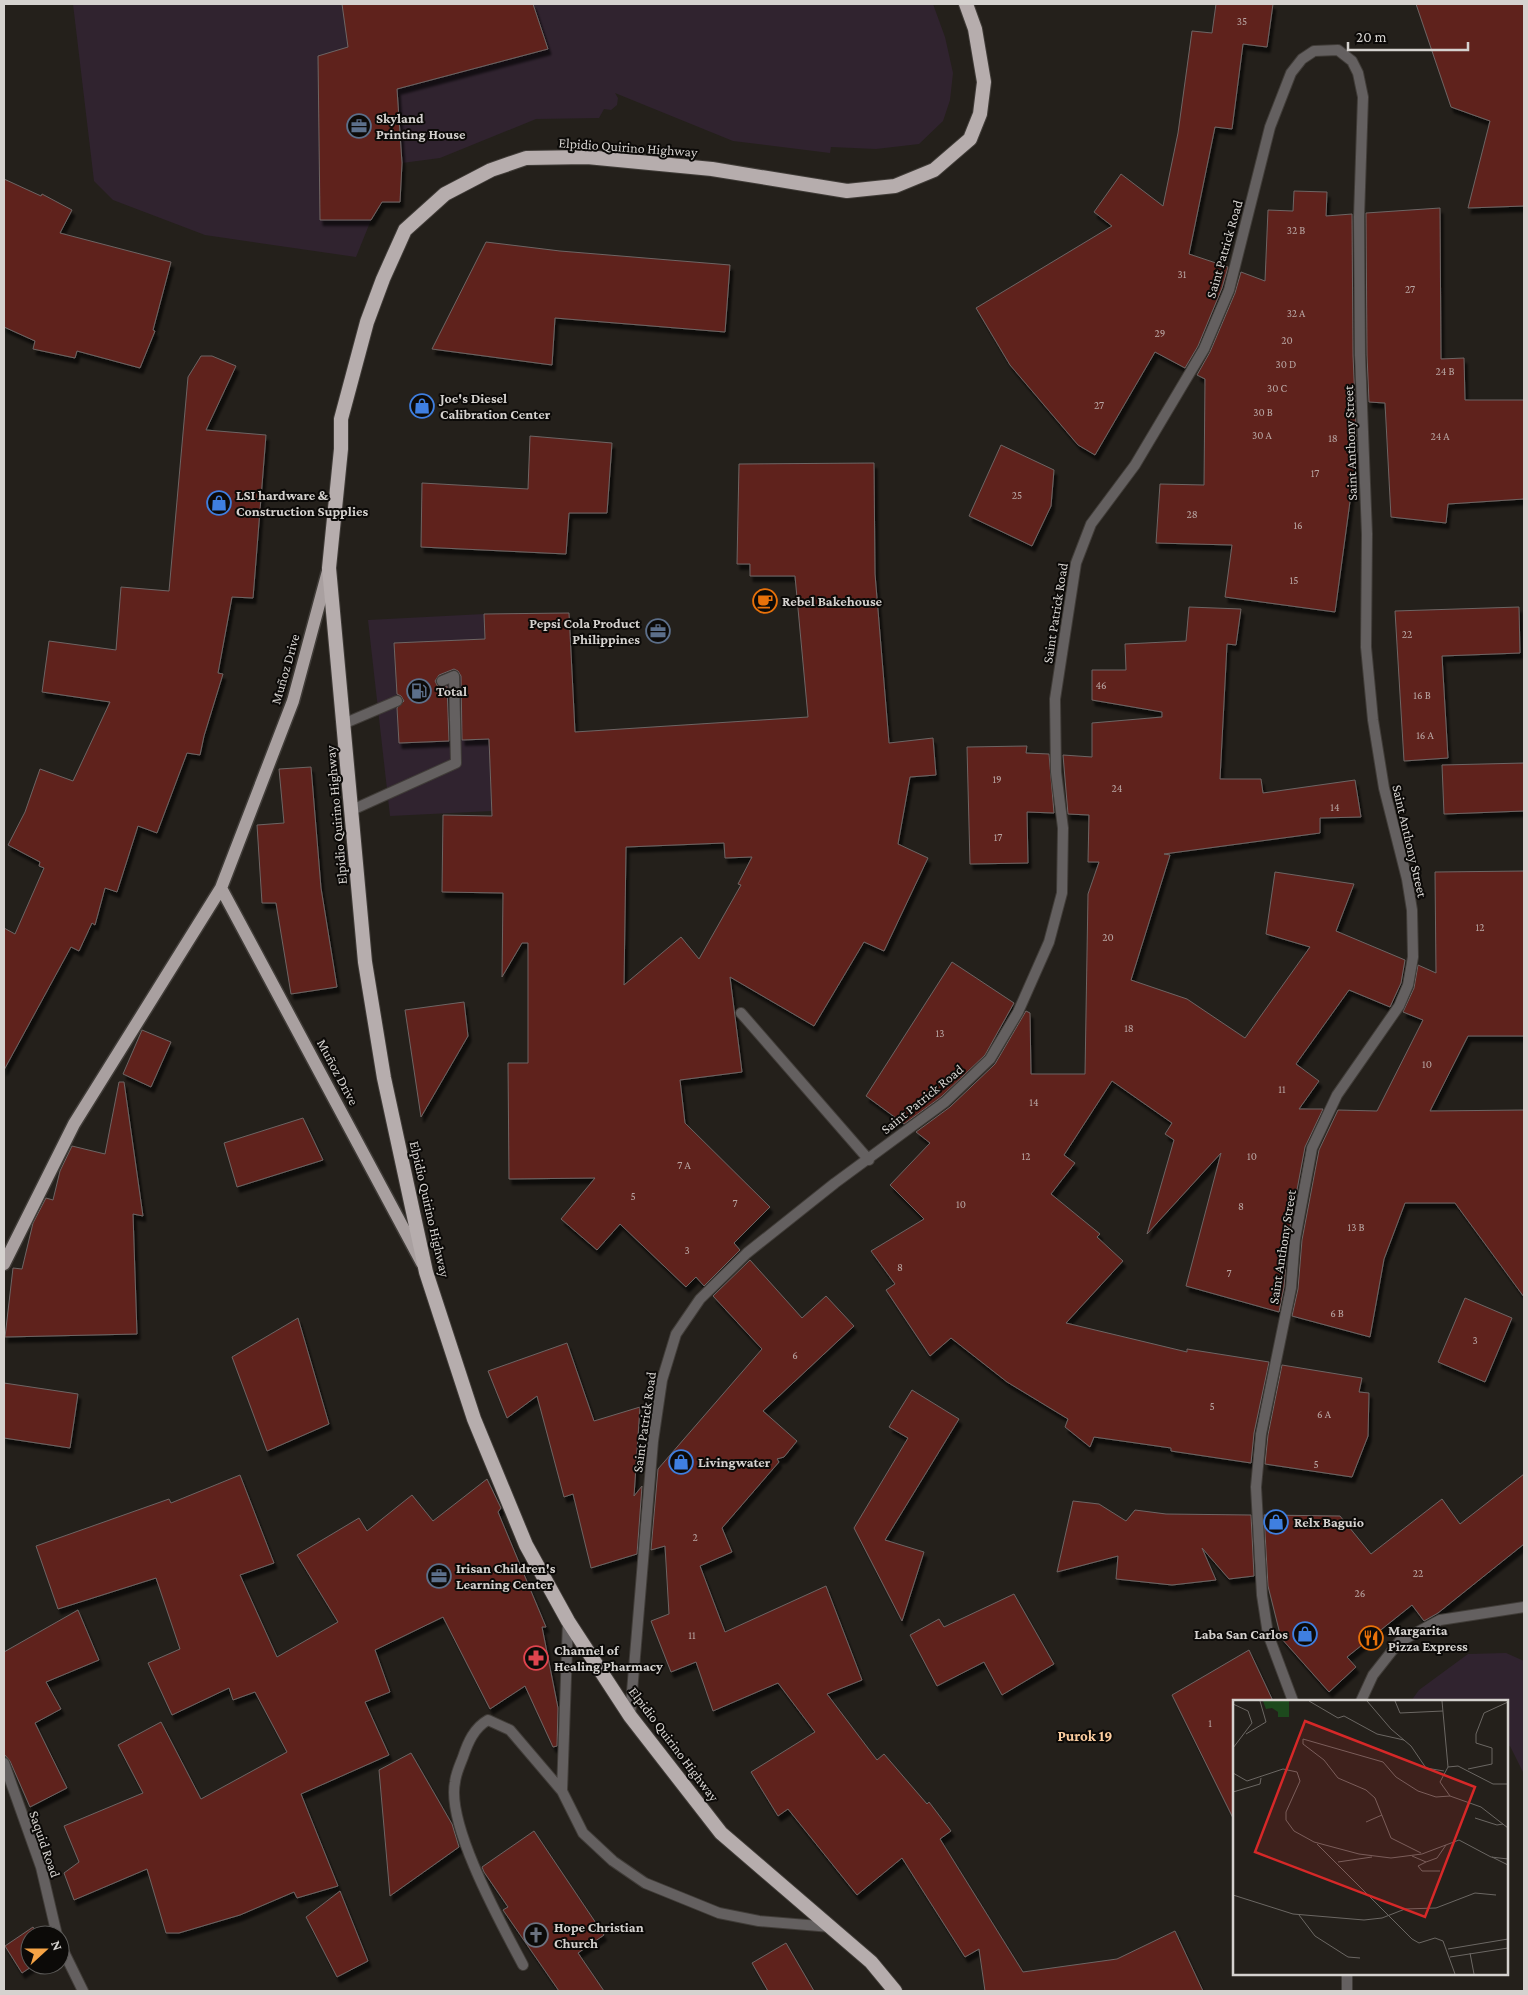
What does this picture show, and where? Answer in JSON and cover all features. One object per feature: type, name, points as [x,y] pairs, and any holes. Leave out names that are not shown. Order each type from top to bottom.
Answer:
[{"type":"highway","name":"Elpidio Quirino Highway","points":[[895,1991],[871,1962],[721,1833],[630,1716],[568,1621],[526,1545],[474,1419],[426,1272],[384,1078],[365,962],[329,568],[341,450],[341,419],[367,322],[405,230],[445,194],[491,170],[526,158],[587,158],[712,169],[848,191],[895,186],[934,170],[970,139],[980,114],[984,82],[975,29],[966,4]]},
{"type":"main road","name":"Muñoz Drive","points":[[4,1264],[74,1124],[221,888],[293,701],[329,568]]},
{"type":"main road","name":"Muñoz Drive","points":[[221,888],[426,1272]]},
{"type":"street","name":"Saint Patrick Road","points":[[630,1716],[654,1441],[662,1380],[676,1334],[700,1300],[746,1253],[835,1183],[869,1160],[945,1102],[990,1059],[1018,1012],[1049,942],[1062,893],[1063,828],[1056,772],[1055,699],[1076,563],[1091,524],[1135,465],[1204,349],[1229,290],[1270,128],[1291,73],[1302,59],[1314,51],[1338,50]]},
{"type":"street","name":"Saint Anthony Street","points":[[1293,1700],[1268,1634],[1262,1595],[1256,1488],[1261,1434],[1291,1288],[1294,1239],[1312,1148],[1337,1095],[1399,1006],[1408,985],[1413,957],[1409,895],[1384,788],[1373,720],[1366,647],[1367,534],[1360,355],[1359,217],[1363,97],[1358,73],[1352,61],[1338,50]]},
{"type":"street","points":[[352,810],[456,763],[454,676],[442,681]]},
{"type":"street","points":[[343,724],[397,701]]},
{"type":"street","points":[[741,1013],[869,1160]]},
{"type":"street","points":[[1361,1700],[1373,1675],[1399,1642],[1440,1620],[1524,1607]]},
{"type":"street","points":[[562,1791],[568,1621]]},
{"type":"street","points":[[524,1965],[488,1900],[467,1846],[456,1810],[454,1783],[469,1740],[480,1725],[488,1720],[510,1730],[562,1791],[583,1833],[613,1861],[645,1883],[719,1913],[759,1921],[831,1927]]},
{"type":"street","name":"Saquid Road","points":[[4,1763],[41,1866],[55,1925]]},
{"type":"street","points":[[70,1964],[83,1991]]},
{"type":"street","points":[[1347,1975],[1347,1991]]},
{"type":"shaded area","points":[[73,4],[933,4],[945,37],[953,73],[950,100],[943,121],[919,144],[876,149],[831,147],[830,153],[733,141],[615,93],[618,98],[617,105],[611,110],[604,109],[599,118],[536,119],[440,158],[402,163],[400,202],[382,202],[371,220],[356,257],[205,235],[113,200],[94,181]]},
{"type":"shaded area","points":[[484,614],[492,811],[390,816],[368,620]]},
{"type":"shaded area","points":[[1506,1653],[1524,1661],[1524,1774],[1510,1746],[1508,1747],[1508,1700],[1412,1700],[1419,1690],[1468,1654]]},
{"type":"building","name":"Skyland Printing House","points":[[342,4],[533,4],[548,49],[397,89],[402,163],[400,202],[382,202],[371,220],[320,220],[318,56],[348,47]]},
{"type":"building","points":[[1216,4],[1273,4],[1267,47],[1243,44],[1232,129],[1215,127],[1189,254],[1228,267],[1222,288],[1198,346],[1185,368],[1155,352],[1095,455],[1078,445],[1010,365],[976,308],[1112,226],[1094,212],[1121,174],[1163,206],[1178,133],[1192,31],[1212,33]]},
{"type":"building","points":[[1416,4],[1524,4],[1524,206],[1468,208],[1490,121],[1451,107]]},
{"type":"building","points":[[4,179],[41,196],[42,194],[72,210],[60,233],[171,262],[153,330],[155,331],[140,368],[77,351],[75,358],[33,349],[35,341],[4,327]]},
{"type":"building","points":[[1294,191],[1327,192],[1326,216],[1352,214],[1353,355],[1357,450],[1335,612],[1225,597],[1232,545],[1156,543],[1160,484],[1204,485],[1205,379],[1197,375],[1210,352],[1235,293],[1241,272],[1265,281],[1268,210],[1293,211]]},
{"type":"building","points":[[1440,208],[1441,359],[1464,358],[1465,400],[1524,400],[1524,499],[1448,504],[1446,523],[1391,517],[1385,403],[1369,402],[1367,355],[1366,213]]},
{"type":"building","points":[[486,242],[560,251],[730,265],[725,332],[555,318],[552,365],[432,349]]},
{"type":"building","points":[[201,356],[212,356],[236,366],[206,430],[266,435],[253,598],[232,597],[218,673],[223,674],[200,755],[187,753],[157,833],[138,826],[117,892],[105,888],[95,925],[92,923],[79,951],[71,947],[4,1070],[4,928],[15,934],[44,868],[39,866],[40,862],[8,845],[25,812],[40,769],[73,781],[110,702],[42,692],[49,641],[116,650],[121,587],[169,591],[188,377]]},
{"type":"building","points":[[530,436],[612,443],[607,513],[569,513],[566,554],[421,547],[422,483],[528,489]]},
{"type":"building","points":[[1001,445],[1054,470],[1051,506],[1032,546],[969,516]]},
{"type":"building","points":[[874,463],[875,574],[889,743],[933,738],[936,775],[910,777],[898,844],[928,858],[884,951],[864,942],[814,1026],[730,977],[742,1072],[680,1080],[685,1123],[770,1207],[734,1243],[740,1250],[704,1286],[696,1277],[686,1287],[620,1224],[597,1250],[561,1219],[595,1178],[509,1179],[508,1063],[528,1063],[528,943],[522,943],[502,977],[503,893],[442,892],[443,815],[492,816],[489,739],[462,740],[461,676],[454,669],[439,675],[435,681],[438,687],[447,686],[449,741],[399,743],[397,708],[404,701],[397,694],[394,643],[485,639],[484,614],[569,613],[575,732],[808,717],[795,576],[750,576],[750,564],[737,564],[739,464]],"holes":[[[724,843],[725,858],[752,857],[738,884],[741,885],[699,959],[681,937],[624,985],[626,847]]]},
{"type":"building","points":[[1189,607],[1241,609],[1236,645],[1227,644],[1220,779],[1261,779],[1263,793],[1355,780],[1361,817],[1320,818],[1320,833],[1164,854],[1170,855],[1131,980],[1187,999],[1245,1038],[1310,947],[1266,934],[1275,872],[1354,884],[1336,931],[1405,960],[1401,983],[1390,1007],[1349,990],[1296,1064],[1319,1081],[1299,1109],[1323,1109],[1305,1147],[1288,1238],[1284,1287],[1279,1312],[1186,1286],[1221,1153],[1147,1234],[1174,1140],[1165,1134],[1172,1123],[1112,1081],[1064,1155],[1075,1163],[1051,1194],[1100,1234],[1097,1237],[1123,1261],[1066,1323],[1187,1352],[1187,1349],[1269,1362],[1254,1433],[1251,1463],[1171,1451],[1171,1448],[1094,1437],[1090,1447],[1065,1427],[1068,1419],[1007,1382],[951,1338],[930,1356],[886,1290],[895,1284],[871,1251],[924,1219],[890,1185],[930,1143],[916,1132],[950,1107],[995,1064],[1026,1011],[1030,1013],[1031,1074],[1085,1074],[1088,894],[1099,862],[1088,862],[1089,815],[1068,814],[1063,755],[1092,757],[1092,723],[1162,717],[1162,712],[1092,700],[1092,670],[1126,670],[1125,644],[1186,641]]},
{"type":"building","points":[[1519,607],[1520,653],[1442,656],[1448,758],[1404,761],[1395,611]]},
{"type":"building","points":[[1027,746],[1026,753],[1049,754],[1054,813],[1027,812],[1028,863],[970,864],[967,747]]},
{"type":"building","points":[[1524,763],[1524,811],[1444,814],[1442,765]]},
{"type":"building","points":[[311,767],[321,888],[337,987],[291,994],[276,903],[262,903],[257,825],[284,823],[279,769]]},
{"type":"building","points":[[1524,871],[1524,1036],[1468,1036],[1430,1111],[1524,1110],[1524,1297],[1455,1203],[1405,1203],[1384,1259],[1370,1337],[1292,1316],[1298,1289],[1302,1240],[1319,1150],[1338,1110],[1377,1111],[1423,1020],[1403,1012],[1414,988],[1418,965],[1436,973],[1435,872]]},
{"type":"building","points":[[952,962],[1014,1003],[985,1055],[941,1097],[904,1124],[866,1096]]},
{"type":"building","points":[[464,1002],[468,1036],[421,1117],[405,1010]]},
{"type":"building","points":[[142,1030],[171,1042],[151,1087],[123,1074]]},
{"type":"building","points":[[119,1082],[124,1082],[143,1216],[133,1214],[137,1334],[5,1337],[13,1268],[22,1269],[33,1223],[46,1198],[53,1200],[60,1171],[72,1146],[105,1154]]},
{"type":"building","points":[[303,1118],[323,1160],[237,1187],[224,1143]]},
{"type":"building","points":[[750,1260],[802,1318],[826,1296],[854,1326],[763,1411],[797,1441],[784,1457],[777,1459],[779,1462],[722,1528],[732,1552],[700,1566],[725,1632],[826,1586],[862,1680],[827,1694],[877,1760],[884,1754],[927,1804],[929,1802],[951,1831],[940,1839],[1023,1972],[1117,1959],[1175,1931],[1203,1991],[985,1991],[979,1949],[965,1957],[902,1858],[857,1895],[788,1809],[778,1816],[751,1772],[815,1732],[778,1683],[713,1711],[696,1662],[671,1672],[651,1621],[669,1614],[665,1546],[651,1550],[658,1469],[762,1349],[713,1296]]},
{"type":"building","points":[[1465,1298],[1512,1318],[1485,1382],[1438,1362]]},
{"type":"building","points":[[298,1318],[329,1424],[267,1451],[232,1357]]},
{"type":"building","points":[[567,1343],[594,1421],[640,1407],[634,1496],[642,1486],[637,1554],[591,1568],[573,1494],[564,1497],[537,1396],[507,1418],[488,1371]]},
{"type":"building","points":[[1282,1365],[1362,1378],[1359,1392],[1369,1393],[1368,1436],[1352,1477],[1265,1464],[1268,1435]]},
{"type":"building","points":[[4,1383],[78,1394],[70,1448],[4,1438]]},
{"type":"building","points":[[912,1390],[959,1419],[885,1540],[924,1552],[902,1621],[854,1528],[908,1438],[889,1427]]},
{"type":"building","points":[[1524,1474],[1524,1544],[1438,1613],[1424,1621],[1412,1605],[1347,1657],[1356,1667],[1329,1692],[1281,1638],[1268,1586],[1264,1515],[1340,1516],[1371,1554],[1442,1499],[1460,1524]]},
{"type":"building","points":[[240,1475],[274,1563],[240,1575],[277,1657],[338,1622],[297,1555],[359,1518],[367,1531],[412,1495],[433,1521],[487,1479],[501,1508],[498,1512],[546,1627],[542,1627],[558,1708],[557,1746],[553,1747],[525,1686],[490,1709],[443,1617],[375,1650],[390,1692],[365,1702],[389,1755],[301,1794],[338,1886],[297,1898],[294,1892],[240,1915],[179,1933],[166,1933],[147,1869],[74,1900],[64,1873],[79,1862],[64,1826],[143,1793],[118,1745],[161,1722],[201,1799],[287,1752],[255,1692],[233,1700],[229,1688],[172,1715],[148,1663],[180,1649],[156,1578],[58,1609],[36,1546],[169,1499],[171,1503]]},
{"type":"building","points":[[1073,1501],[1099,1504],[1126,1521],[1135,1510],[1166,1514],[1251,1515],[1254,1576],[1229,1579],[1202,1548],[1216,1580],[1172,1585],[1116,1579],[1118,1556],[1057,1572]]},
{"type":"building","points":[[1014,1594],[1054,1664],[1002,1695],[984,1662],[937,1686],[910,1635],[939,1619],[944,1627]]},
{"type":"building","points":[[78,1610],[99,1660],[46,1682],[61,1709],[35,1723],[67,1788],[30,1807],[10,1761],[4,1754],[4,1652]]},
{"type":"building","points":[[1249,1650],[1273,1700],[1233,1700],[1233,1818],[1172,1695]]},
{"type":"building","points":[[411,1753],[452,1824],[459,1847],[390,1896],[379,1770]]},
{"type":"building","points":[[534,1831],[604,1935],[578,1953],[604,1991],[559,1991],[503,1910],[508,1907],[484,1872],[482,1867]]},
{"type":"building","points":[[340,1891],[368,1961],[337,1977],[306,1917]]},
{"type":"building","points":[[20,1936],[20,1970],[5,1946]]},
{"type":"building","points":[[786,1943],[814,1991],[768,1991],[752,1963]]},
{"type":"place","name":"Skyland Printing House","points":[[359,126]]},
{"type":"place","name":"Joe's Diesel Calibration Center","points":[[422,406]]},
{"type":"place","name":"LSI hardware & Construction Supplies","points":[[219,503]]},
{"type":"place","name":"Rebel Bakehouse","points":[[765,601]]},
{"type":"place","name":"Pepsi Cola Product Philippines","points":[[658,631]]},
{"type":"place","name":"Total","points":[[419,691]]},
{"type":"place","name":"Livingwater","points":[[681,1462]]},
{"type":"place","name":"Relx Baguio","points":[[1276,1522]]},
{"type":"place","name":"Irisan Children's Learning Center","points":[[439,1576]]},
{"type":"place","name":"Laba San Carlos","points":[[1305,1634]]},
{"type":"place","name":"Margarita Pizza Express","points":[[1371,1638]]},
{"type":"place","name":"Channel of Healing Pharmacy","points":[[536,1658]]},
{"type":"place","name":"Hope Christian Church","points":[[536,1935]]},
{"type":"district","name":"Purok 19","points":[[1085,1736]]}]
